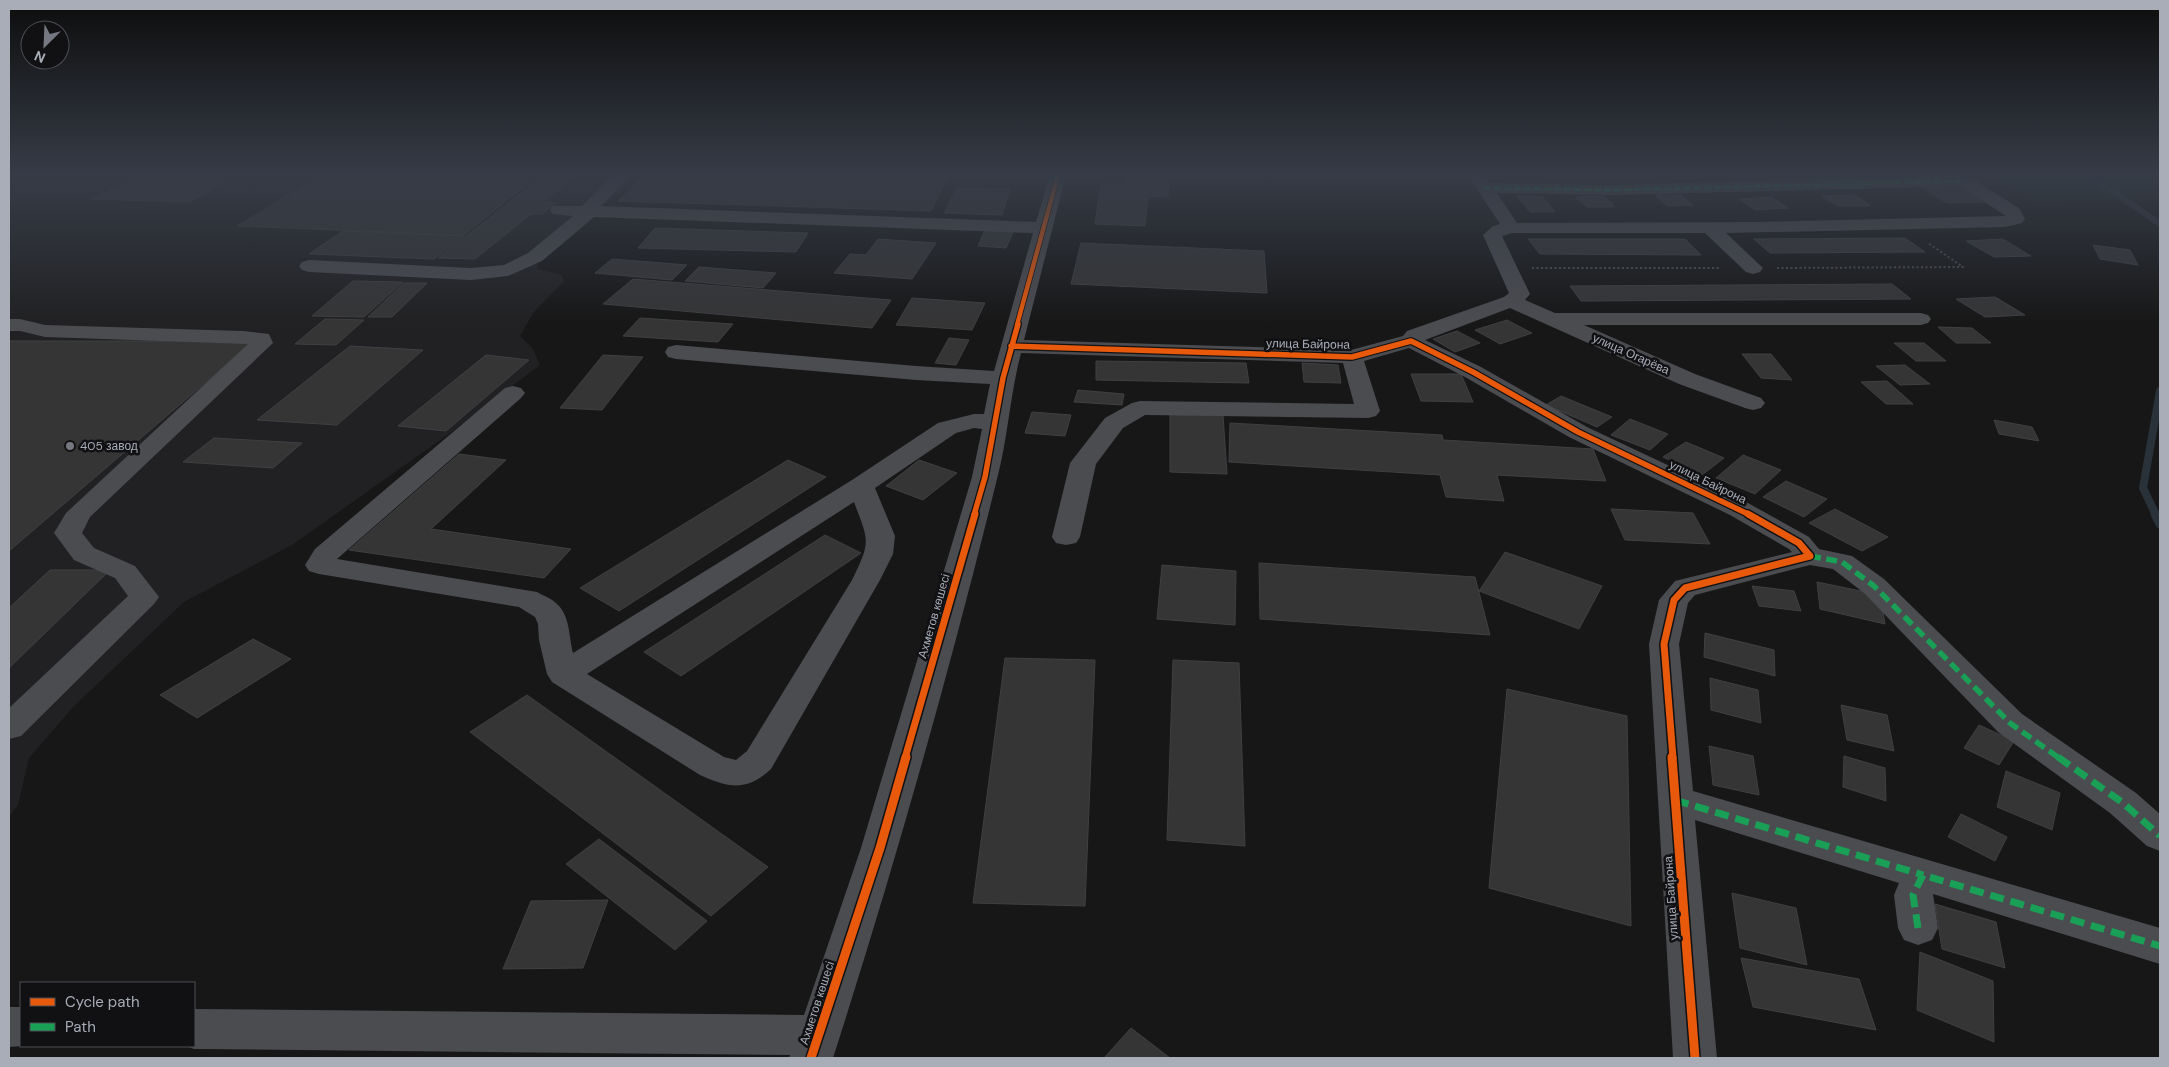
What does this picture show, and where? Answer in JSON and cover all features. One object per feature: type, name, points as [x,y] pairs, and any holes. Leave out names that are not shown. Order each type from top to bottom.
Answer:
[{"type":"street","points":[[309,266],[471,274],[508,270],[534,257],[573,225]]},
{"type":"street","points":[[958,225],[1044,228]]},
{"type":"street","name":"Ахметов көшесі","points":[[815,1046],[883,838],[985,477],[1003,378],[1045,225]]},
{"type":"street","points":[[1411,341],[1415,336],[1511,301],[1520,294],[1492,234],[1499,230],[1512,228],[1849,225]]},
{"type":"street","points":[[1709,227],[1753,268]]},
{"type":"street","name":"улица Огарёва","points":[[1511,301],[1687,379],[1754,403]]},
{"type":"street","points":[[1552,319],[1921,319]]},
{"type":"street","points":[[9,325],[20,325],[45,331],[243,337],[261,339],[262,343],[79,513],[68,532],[84,554],[125,572],[144,597],[9,727]]},
{"type":"street","name":"улица Байрона","points":[[1011,346],[1352,357],[1411,341],[1473,372],[1578,432],[1739,508],[1799,543],[1810,556],[1685,588],[1674,600],[1664,644],[1694,1058]]},
{"type":"street","points":[[676,352],[916,373],[1003,378]]},
{"type":"street","points":[[1066,536],[1083,463],[1114,423],[1140,408],[1368,411],[1352,357]]},
{"type":"street","points":[[513,392],[325,555],[319,565],[527,599],[547,611],[553,624],[554,640],[563,674],[712,766],[728,773],[738,774],[749,770],[758,760],[866,580],[879,554],[881,536],[861,486]]},
{"type":"street","points":[[563,674],[861,486],[947,428],[974,421],[995,422]]},
{"type":"street","points":[[1810,556],[1842,562],[1874,586],[2010,723],[2123,803],[2160,836]]},
{"type":"street","points":[[1675,800],[2160,946]]},
{"type":"street","points":[[1918,928],[1913,895],[1922,875]]},
{"type":"street","points":[[195,1029],[815,1046]]},
{"type":"path","points":[[1509,268],[1963,266],[1900,225]]},
{"type":"shaded area","points":[[9,225],[581,225],[538,263],[537,269],[562,275],[564,281],[534,312],[520,336],[533,349],[540,365],[446,436],[292,545],[184,602],[74,706],[29,758],[18,805],[9,817]]},
{"type":"building","points":[[239,225],[477,225],[464,235],[237,226]]},
{"type":"building","points":[[481,225],[518,225],[475,259],[438,258]]},
{"type":"building","points":[[1115,225],[1145,225],[1145,226]]},
{"type":"building","points":[[655,228],[808,233],[796,252],[638,248]]},
{"type":"building","points":[[985,230],[1013,232],[1006,248],[978,246]]},
{"type":"building","points":[[343,231],[464,236],[434,259],[309,254]]},
{"type":"building","points":[[1905,238],[1925,252],[1770,253],[1754,239]]},
{"type":"building","points":[[878,239],[936,243],[912,279],[834,273],[850,254],[866,255]]},
{"type":"building","points":[[1528,239],[1685,239],[1701,255],[1540,254]]},
{"type":"building","points":[[2003,239],[2031,256],[1994,257],[1966,241]]},
{"type":"building","points":[[1081,243],[1264,251],[1267,293],[1071,284]]},
{"type":"building","points":[[2093,245],[2130,250],[2138,265],[2100,259]]},
{"type":"building","points":[[612,259],[687,265],[672,280],[595,273]]},
{"type":"building","points":[[699,267],[776,273],[763,288],[685,281]]},
{"type":"building","points":[[633,279],[891,300],[872,328],[603,304]]},
{"type":"building","points":[[353,281],[403,282],[364,317],[312,316]]},
{"type":"building","points":[[404,283],[427,283],[392,317],[368,317]]},
{"type":"building","points":[[1892,284],[1911,299],[1581,301],[1570,286]]},
{"type":"building","points":[[1995,297],[2025,315],[1985,317],[1956,299]]},
{"type":"building","points":[[912,298],[985,303],[972,330],[896,325]]},
{"type":"building","points":[[640,318],[733,324],[718,342],[623,336]]},
{"type":"building","points":[[325,319],[364,320],[336,345],[295,344]]},
{"type":"building","points":[[1507,320],[1532,333],[1500,344],[1475,330]]},
{"type":"building","points":[[1938,327],[1972,328],[1991,343],[1956,343]]},
{"type":"building","points":[[1457,331],[1480,343],[1455,352],[1433,339]]},
{"type":"building","points":[[949,338],[969,340],[956,365],[935,363]]},
{"type":"building","name":"405 завод","points":[[9,341],[254,341],[9,551]]},
{"type":"building","points":[[1894,343],[1924,343],[1946,361],[1916,361]]},
{"type":"building","points":[[350,346],[423,350],[337,425],[257,420]]},
{"type":"building","points":[[1742,354],[1771,354],[1792,380],[1761,378]]},
{"type":"building","points":[[486,355],[529,360],[446,431],[398,426]]},
{"type":"building","points":[[603,355],[643,357],[602,410],[560,408]]},
{"type":"building","points":[[1096,361],[1246,363],[1249,383],[1096,380]]},
{"type":"building","points":[[1302,363],[1338,365],[1341,383],[1304,382]]},
{"type":"building","points":[[1905,365],[1930,384],[1900,385],[1876,366]]},
{"type":"building","points":[[1411,374],[1461,374],[1473,402],[1421,401]]},
{"type":"building","points":[[1887,381],[1913,404],[1886,404],[1861,382]]},
{"type":"building","points":[[1078,390],[1124,394],[1122,405],[1074,402]]},
{"type":"building","points":[[1561,396],[1612,417],[1597,427],[1546,405]]},
{"type":"building","points":[[1032,412],[1071,415],[1065,436],[1025,433]]},
{"type":"building","points":[[1170,413],[1223,415],[1227,474],[1170,472]]},
{"type":"building","points":[[1630,419],[1668,434],[1650,450],[1611,435]]},
{"type":"building","points":[[1994,420],[2032,427],[2039,441],[1999,434]]},
{"type":"building","points":[[1230,423],[1442,435],[1443,440],[1593,449],[1606,481],[1497,475],[1504,501],[1446,497],[1440,475],[1229,462]]},
{"type":"building","points":[[214,438],[302,443],[273,468],[183,462]]},
{"type":"building","points":[[1686,442],[1724,458],[1702,475],[1663,457]]},
{"type":"building","points":[[459,454],[506,460],[431,529],[571,549],[544,578],[349,550]]},
{"type":"building","points":[[1743,455],[1781,470],[1755,494],[1716,478]]},
{"type":"building","points":[[788,460],[826,477],[619,611],[580,588]]},
{"type":"building","points":[[919,460],[957,473],[923,500],[886,486]]},
{"type":"building","points":[[1786,481],[1827,499],[1804,517],[1763,497]]},
{"type":"building","points":[[1611,509],[1693,513],[1710,544],[1625,540]]},
{"type":"building","points":[[1835,509],[1888,537],[1862,551],[1809,523]]},
{"type":"building","points":[[825,535],[861,553],[681,676],[644,652]]},
{"type":"building","points":[[1505,552],[1602,586],[1579,629],[1479,591]]},
{"type":"building","points":[[1259,563],[1475,577],[1490,635],[1260,619]]},
{"type":"building","points":[[1162,565],[1236,571],[1235,625],[1157,619]]},
{"type":"building","points":[[50,570],[110,570],[9,668],[9,608]]},
{"type":"building","points":[[1817,582],[1880,595],[1885,624],[1820,609]]},
{"type":"building","points":[[1752,586],[1794,591],[1801,611],[1759,606]]},
{"type":"building","points":[[1705,633],[1774,650],[1775,676],[1704,657]]},
{"type":"building","points":[[253,639],[291,659],[197,718],[160,695]]},
{"type":"building","points":[[1005,658],[1095,660],[1085,906],[973,903]]},
{"type":"building","points":[[1173,660],[1239,663],[1245,846],[1167,840]]},
{"type":"building","points":[[1710,678],[1758,690],[1761,723],[1711,710]]},
{"type":"building","points":[[1507,689],[1627,716],[1631,926],[1489,888]]},
{"type":"building","points":[[527,695],[768,867],[711,916],[470,732]]},
{"type":"building","points":[[1841,705],[1887,715],[1894,751],[1847,740]]},
{"type":"building","points":[[1979,725],[2014,741],[1999,765],[1964,748]]},
{"type":"building","points":[[1709,746],[1753,756],[1759,795],[1713,785]]},
{"type":"building","points":[[1844,756],[1885,768],[1886,801],[1843,787]]},
{"type":"building","points":[[2006,771],[2060,793],[2052,830],[1997,807]]},
{"type":"building","points":[[1961,814],[2007,837],[1995,861],[1948,837]]},
{"type":"building","points":[[599,839],[707,921],[675,950],[566,864]]},
{"type":"building","points":[[1732,893],[1796,908],[1807,965],[1740,948]]},
{"type":"building","points":[[608,900],[583,968],[503,969],[531,901]]},
{"type":"building","points":[[1935,904],[1996,922],[2005,968],[1942,949]]},
{"type":"building","points":[[1920,952],[1993,981],[1994,1042],[1917,1010]]},
{"type":"building","points":[[1741,958],[1859,979],[1876,1030],[1753,1007]]},
{"type":"building","points":[[1131,1028],[1170,1058],[1104,1058]]},
{"type":"waterway","points":[[2156,515],[2143,488],[2160,391]]},
{"type":"waterway","points":[[2155,514],[2160,524]]},
{"type":"marked path","points":[[1810,556],[1842,562],[1874,586],[2010,723],[2123,803],[2160,836]]},
{"type":"marked path","points":[[1675,800],[1923,875]]},
{"type":"marked path","points":[[1918,928],[1913,895],[1923,875],[2160,946]]},
{"type":"cycle path","points":[[811,1058],[880,848],[985,477],[1003,378],[1045,225]]},
{"type":"cycle path","points":[[1011,346],[1352,357],[1411,341],[1473,372],[1578,432],[1739,509],[1799,543],[1810,556],[1685,588],[1674,600],[1664,644],[1695,1058]]},
{"type":"place","name":"405 завод","points":[[70,446]]}]
